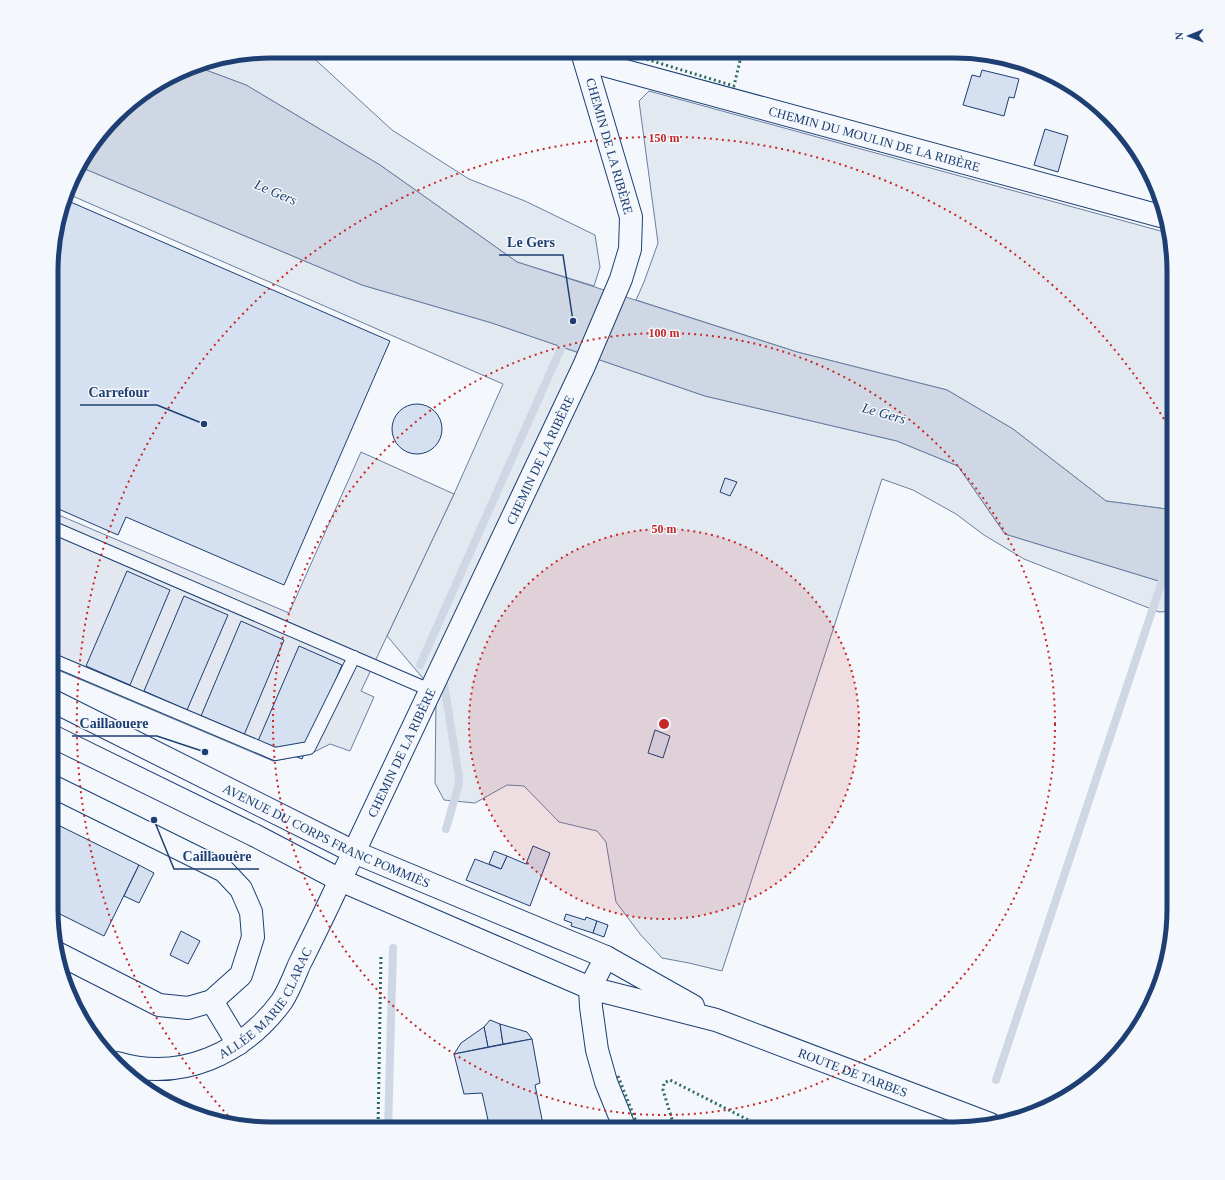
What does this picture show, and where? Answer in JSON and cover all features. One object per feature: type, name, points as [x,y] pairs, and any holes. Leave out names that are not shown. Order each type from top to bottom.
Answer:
[{"type":"street","name":"CHEMIN DE LA RIBÈRE","points":[[354,852],[584,366],[621,279],[630,249],[631,217],[585,58]]},
{"type":"street","name":"CHEMIN DU MOULIN DE LA RIBÈRE","points":[[591,58],[1160,215]]},
{"type":"street","name":"AVENUE DU CORPS FRANC POMMIÈS","points":[[58,704],[354,852],[606,957]]},
{"type":"street","points":[[58,739],[254,835],[340,880],[590,988]]},
{"type":"street","points":[[58,789],[224,871],[241,889],[251,912],[253,937],[241,975],[212,1001],[188,1008],[159,1005],[63,956]]},
{"type":"street","name":"ALLÉE MARIE CLARAC","points":[[125,1065],[151,1069],[179,1068],[210,1059],[238,1044],[258,1028],[282,1000],[354,852]]},
{"type":"street","points":[[606,957],[590,988],[593,1025],[597,1050],[606,1082],[622,1122]]},
{"type":"street","name":"ROUTE DE TARBES","points":[[606,957],[716,1020]]},
{"type":"street","name":"ROUTE DE TARBES","points":[[590,988],[716,1020],[980,1120]]},
{"type":"street","points":[[212,1001],[238,1044]]},
{"type":"lane","points":[[58,530],[430,690]]},
{"type":"lane","points":[[58,662],[275,754],[309,748],[354,657]]},
{"type":"shaded area","points":[[257,58],[314,58],[392,130],[469,179],[525,201],[595,235],[600,267],[594,286],[517,262],[380,165],[246,85],[203,69],[229,62]]},
{"type":"shaded area","points":[[649,91],[1163,232],[1167,257],[1167,509],[1106,501],[1013,429],[947,390],[797,352],[636,300],[658,243],[639,101]]},
{"type":"shaded area","points":[[84,169],[362,285],[492,323],[705,396],[897,441],[958,466],[1005,534],[1167,582],[1167,611],[1159,612],[1024,559],[984,535],[956,514],[913,490],[882,479],[722,971],[662,958],[640,934],[616,902],[606,842],[597,831],[559,822],[524,786],[507,785],[475,803],[444,800],[435,783],[436,700],[422,677],[387,636],[454,494],[503,384],[71,196],[74,189]]},
{"type":"shaded area","points":[[361,452],[454,494],[361,691],[374,697],[350,751],[330,744],[310,754],[273,761],[58,670],[58,515],[289,613]]},
{"type":"water","points":[[203,69],[246,85],[380,165],[517,262],[797,352],[947,390],[1013,429],[1106,501],[1167,509],[1167,582],[1005,534],[958,466],[897,441],[705,396],[492,323],[362,285],[84,169],[102,141],[120,120],[141,102],[177,80]]},
{"type":"building","points":[[982,70],[1019,79],[1014,98],[1009,97],[1004,116],[963,105],[972,75],[980,77]]},
{"type":"building","points":[[1045,129],[1068,136],[1058,172],[1034,165]]},
{"type":"building","points":[[69,201],[390,341],[284,585],[126,517],[118,535],[58,509],[58,257],[62,229]]},
{"type":"building","points":[[412,404],[422,404],[435,411],[442,424],[442,434],[435,447],[422,454],[412,454],[403,450],[396,443],[392,434],[392,424],[396,415],[403,408]]},
{"type":"building","points":[[725,478],[737,482],[730,496],[720,492]]},
{"type":"building","points":[[127,571],[170,590],[130,685],[86,666]]},
{"type":"building","points":[[184,596],[228,615],[187,710],[144,691]]},
{"type":"building","points":[[241,621],[284,640],[244,735],[201,716]]},
{"type":"building","points":[[299,646],[342,665],[302,759],[258,741]]},
{"type":"building","points":[[655,730],[670,736],[663,758],[648,753]]},
{"type":"building","points":[[58,825],[139,865],[104,936],[58,913]]},
{"type":"building","points":[[533,846],[550,853],[530,906],[466,880],[475,859],[501,869],[507,856],[526,864]]},
{"type":"building","points":[[494,851],[507,856],[501,869],[489,864]]},
{"type":"building","points":[[139,865],[154,873],[139,903],[124,896]]},
{"type":"building","points":[[566,914],[585,920],[586,917],[597,921],[593,933],[571,926],[572,923],[564,920]]},
{"type":"building","points":[[597,921],[608,925],[604,937],[593,933]]},
{"type":"building","points":[[181,931],[200,941],[188,964],[170,955]]},
{"type":"building","points":[[490,1020],[500,1024],[503,1044],[488,1047],[484,1027]]},
{"type":"building","points":[[500,1024],[527,1032],[532,1039],[503,1044]]},
{"type":"building","points":[[484,1027],[488,1047],[454,1054],[461,1043]]},
{"type":"building","points":[[532,1039],[540,1083],[535,1085],[543,1122],[488,1122],[482,1093],[464,1094],[454,1054]]},
{"type":"waterway","points":[[420,665],[566,337]]},
{"type":"waterway","points":[[996,1080],[1165,572]]},
{"type":"waterway","points":[[444,684],[459,777],[458,787],[446,829]]},
{"type":"waterway","points":[[388,1122],[393,948]]},
{"type":"hedge","points":[[643,58],[734,86],[741,58]]},
{"type":"hedge","points":[[378,1122],[381,955]]},
{"type":"hedge","points":[[618,1076],[636,1122]]},
{"type":"hedge","points":[[673,1122],[663,1090],[664,1083],[670,1080],[752,1122]]},
{"type":"place","name":"Le Gers","points":[[573,321]]},
{"type":"place","name":"Carrefour","points":[[204,424]]},
{"type":"place","name":"Caillaouere","points":[[205,752]]},
{"type":"place","name":"Caillaouère","points":[[154,820]]}]
